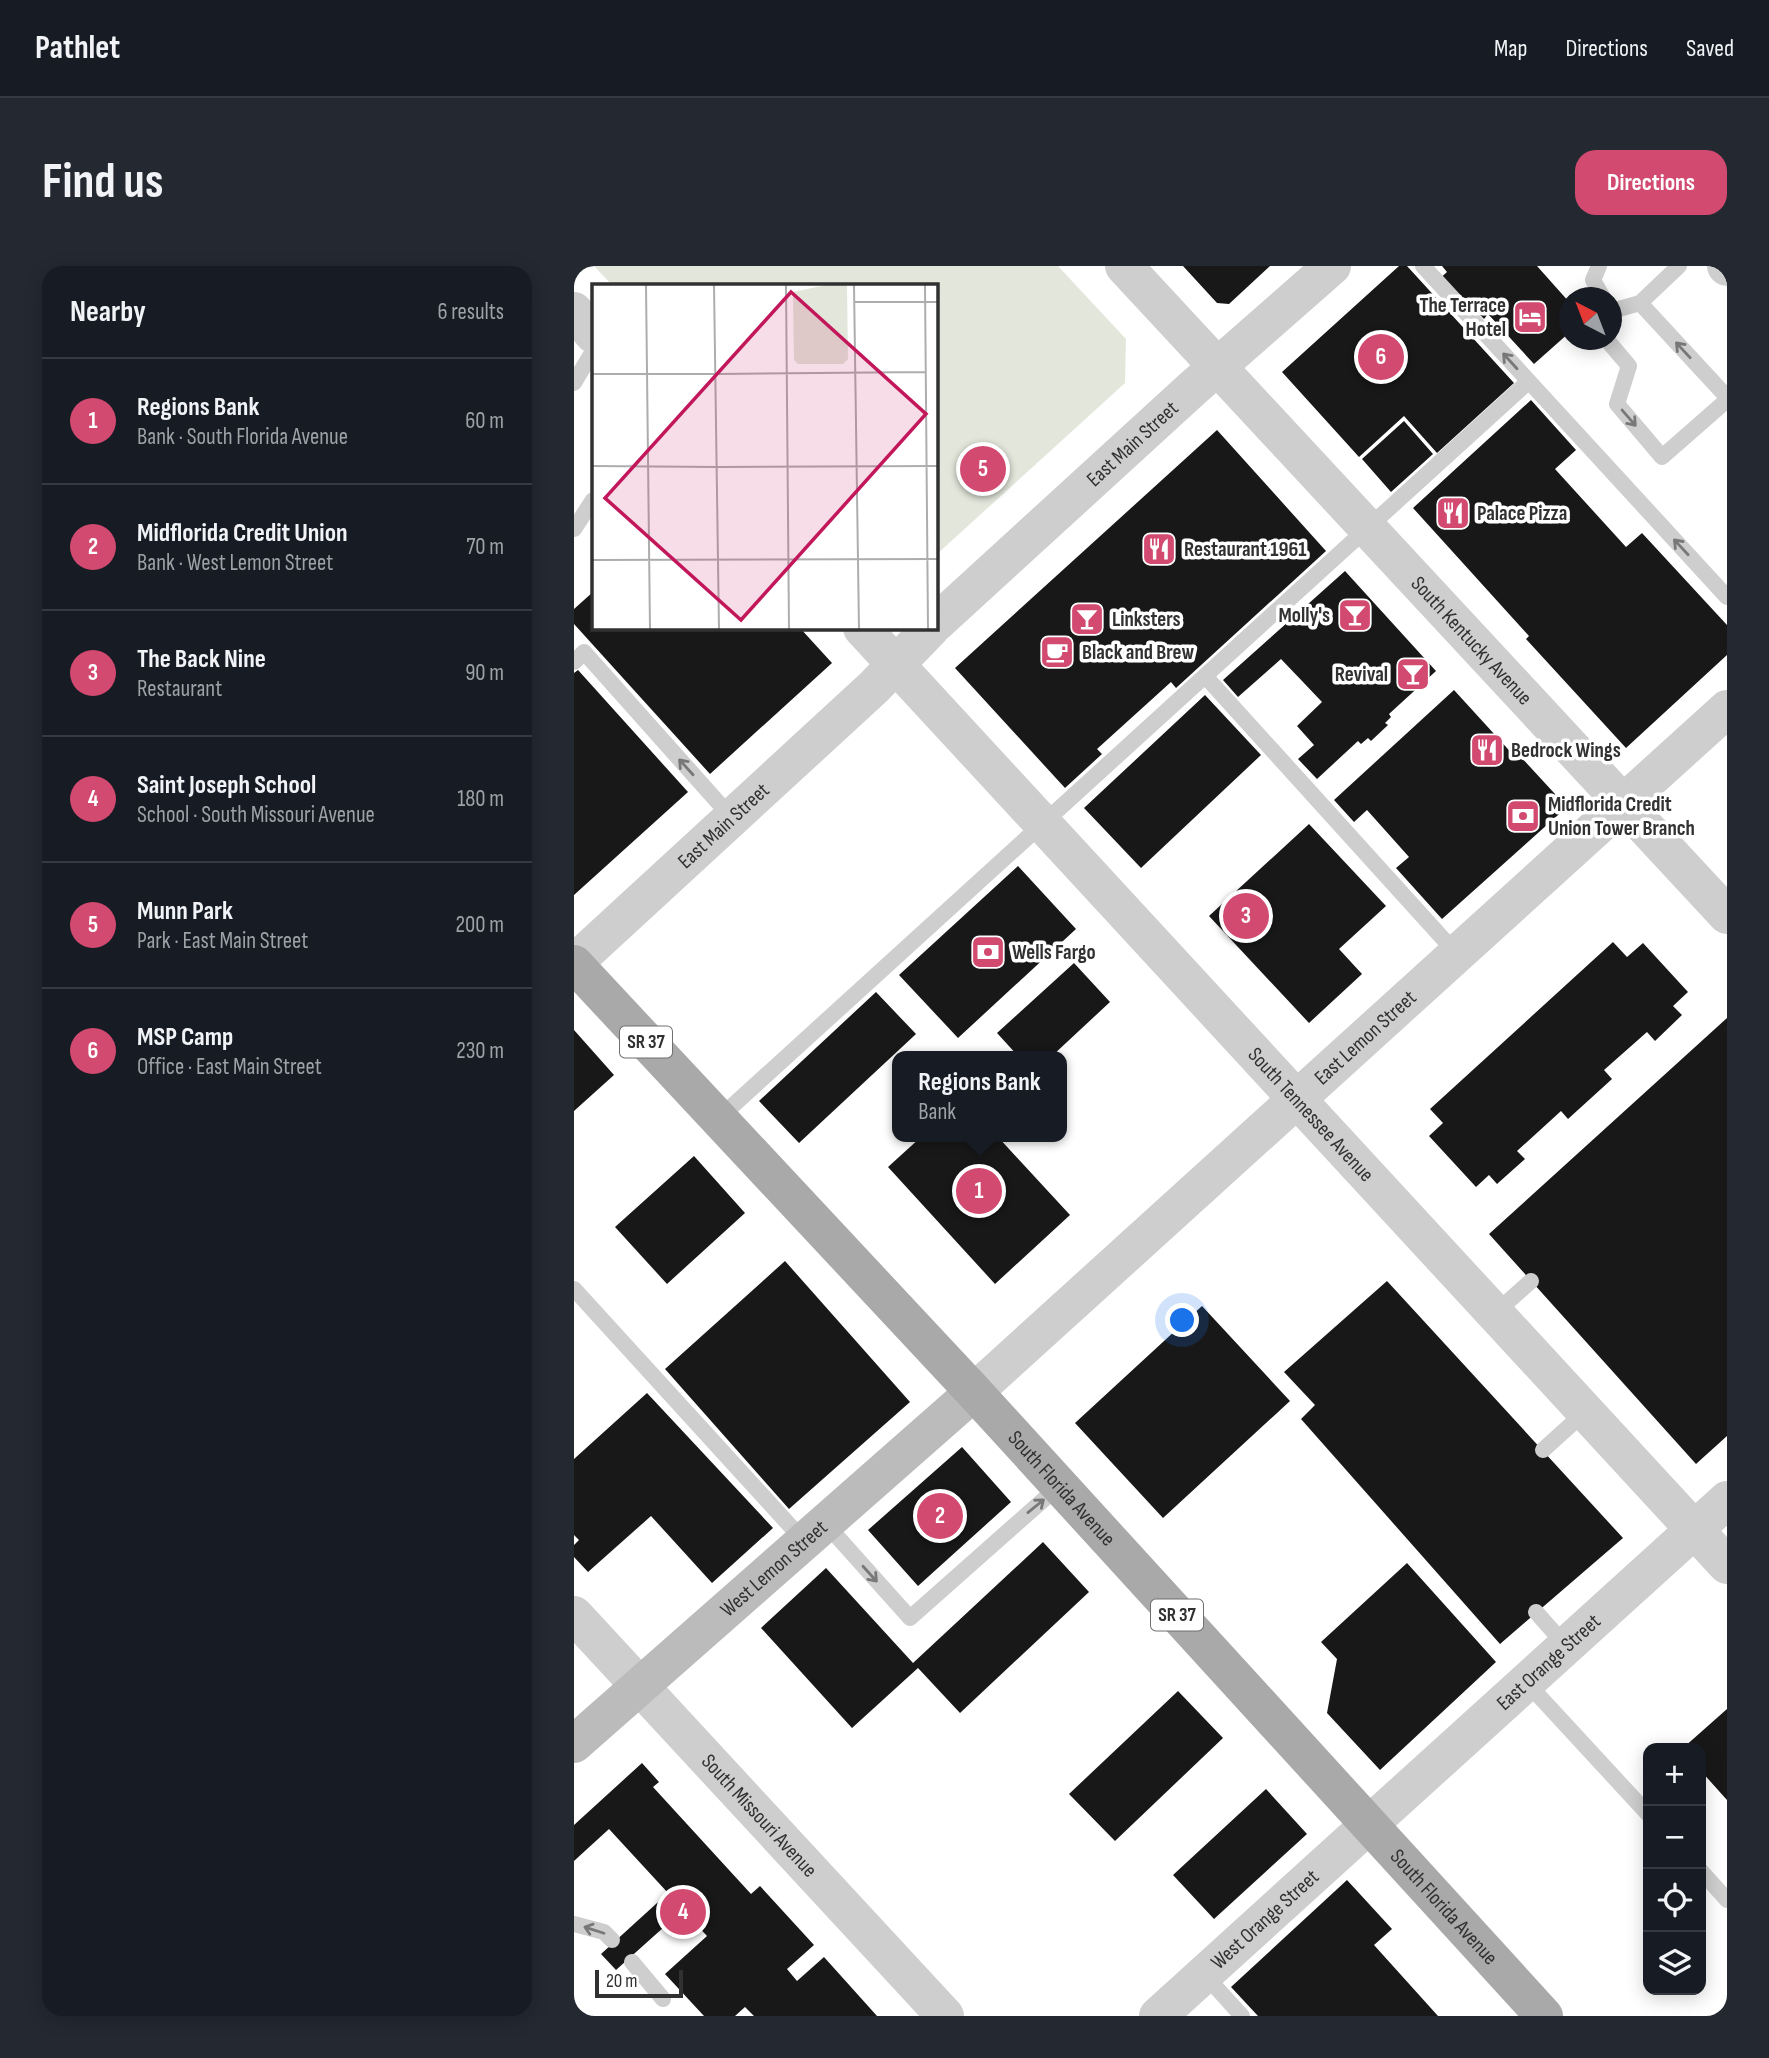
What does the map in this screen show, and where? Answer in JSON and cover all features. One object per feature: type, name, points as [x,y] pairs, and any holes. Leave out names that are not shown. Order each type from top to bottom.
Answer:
[{"type":"main road","name":"South Florida Avenue","points":[[574,964],[974,1392],[1544,2016]]},
{"type":"main road","name":"West Lemon Street","points":[[574,1744],[974,1392]]},
{"type":"street","name":"South Kentucky Avenue","points":[[1124,266],[1727,915]]},
{"type":"street","name":"East Main Street","points":[[938,621],[1332,266]]},
{"type":"street","points":[[574,311],[592,333]]},
{"type":"street","name":"South Tennessee Avenue","points":[[864,630],[1727,1566]]},
{"type":"street","name":"East Main Street","points":[[574,964],[874,687],[929,630]]},
{"type":"street","name":"East Lemon Street","points":[[974,1392],[1727,709]]},
{"type":"street","name":"East Orange Street","points":[[1370,1824],[1727,1500]]},
{"type":"street","name":"South Missouri Avenue","points":[[574,1615],[945,2016]]},
{"type":"street","name":"West Orange Street","points":[[1158,2016],[1370,1824]]},
{"type":"lane","points":[[1423,266],[1727,597]]},
{"type":"lane","points":[[1597,287],[1593,280],[1599,266]]},
{"type":"lane","points":[[1622,308],[1640,303],[1679,266]]},
{"type":"lane","points":[[1615,350],[1629,366],[1617,404],[1662,457],[1727,398],[1640,303]]},
{"type":"lane","points":[[574,383],[592,353]]},
{"type":"lane","points":[[718,1119],[1043,827],[1528,382]]},
{"type":"lane","points":[[574,528],[592,501]]},
{"type":"lane","points":[[574,662],[584,652],[732,818]]},
{"type":"lane","points":[[1206,677],[1456,953]]},
{"type":"lane","points":[[1494,1314],[1531,1281]]},
{"type":"lane","points":[[574,1289],[815,1532],[910,1618],[1059,1486]]},
{"type":"lane","points":[[1542,1450],[1585,1412]]},
{"type":"lane","points":[[1536,1612],[1566,1646]]},
{"type":"lane","points":[[1526,1682],[1643,1810]]},
{"type":"lane","points":[[1706,1877],[1727,1900]]},
{"type":"lane","points":[[574,1924],[604,1932],[612,1940]]},
{"type":"lane","points":[[632,1962],[663,1999]]},
{"type":"lane","points":[[1204,1975],[1242,2016]]},
{"type":"shaded area","points":[[594,266],[1058,266],[1126,339],[1125,383],[938,553],[938,284],[611,284]]},
{"type":"building","points":[[1183,266],[1270,266],[1229,304],[1217,303]]},
{"type":"building","points":[[1399,266],[1407,266],[1514,383],[1437,453],[1404,416],[1359,457],[1282,372]]},
{"type":"building","name":"The Terrace Hotel","points":[[1442,266],[1537,266],[1559,291],[1559,342],[1534,364],[1488,314],[1484,319],[1463,297],[1458,301],[1438,280],[1447,272]]},
{"type":"building","points":[[1531,400],[1576,450],[1555,469],[1626,547],[1642,533],[1727,625],[1727,655],[1626,748],[1526,639],[1529,636],[1413,508]]},
{"type":"building","points":[[1404,421],[1433,454],[1391,492],[1362,459]]},
{"type":"building","points":[[1217,430],[1326,551],[1176,688],[1171,682],[1097,749],[1102,754],[1065,788],[955,668]]},
{"type":"building","points":[[1345,571],[1436,671],[1389,714],[1391,717],[1385,723],[1388,725],[1371,741],[1368,738],[1361,744],[1358,741],[1317,779],[1298,759],[1314,745],[1297,726],[1322,702],[1281,659],[1238,697],[1223,680]]},
{"type":"building","points":[[592,593],[592,630],[802,630],[832,663],[710,774],[574,624],[574,609]]},
{"type":"building","points":[[578,670],[688,792],[574,895],[574,673]]},
{"type":"building","points":[[1454,690],[1517,759],[1520,756],[1567,807],[1442,919],[1396,868],[1409,857],[1367,810],[1354,822],[1334,800]]},
{"type":"building","points":[[1205,695],[1261,755],[1141,868],[1084,808]]},
{"type":"building","points":[[1309,824],[1386,906],[1339,949],[1362,974],[1309,1023],[1209,916]]},
{"type":"building","name":"Wells Fargo","points":[[1018,866],[1076,929],[958,1038],[899,975]]},
{"type":"building","points":[[1613,942],[1627,957],[1643,943],[1688,992],[1673,1006],[1682,1015],[1655,1041],[1647,1032],[1604,1070],[1612,1079],[1568,1119],[1561,1111],[1517,1151],[1525,1159],[1497,1184],[1489,1175],[1476,1187],[1429,1136],[1443,1123],[1430,1109]]},
{"type":"building","points":[[1074,963],[1110,1002],[1057,1051],[1013,1051],[997,1033]]},
{"type":"building","points":[[876,992],[916,1034],[898,1051],[892,1051],[892,1056],[799,1143],[759,1101]]},
{"type":"building","points":[[1727,1018],[1727,1436],[1696,1464],[1489,1234]]},
{"type":"building","points":[[574,1030],[614,1075],[574,1111]]},
{"type":"building","points":[[916,1142],[1003,1142],[1070,1215],[995,1284],[888,1167]]},
{"type":"building","points":[[694,1156],[745,1213],[667,1284],[615,1227]]},
{"type":"building","points":[[785,1261],[910,1402],[789,1509],[665,1369]]},
{"type":"building","points":[[1387,1281],[1623,1538],[1500,1644],[1301,1419],[1315,1405],[1284,1372]]},
{"type":"building","points":[[1202,1306],[1290,1401],[1163,1518],[1075,1423]]},
{"type":"building","points":[[647,1393],[773,1528],[712,1583],[651,1516],[588,1572],[574,1557],[574,1545],[579,1540],[574,1535],[574,1459]]},
{"type":"building","points":[[962,1447],[1011,1502],[918,1586],[868,1530]]},
{"type":"building","points":[[1043,1542],[1089,1592],[960,1713],[918,1668],[852,1728],[761,1628],[826,1568],[913,1663]]},
{"type":"building","points":[[1407,1563],[1496,1662],[1380,1770],[1327,1713],[1337,1659],[1321,1642]]},
{"type":"building","points":[[1178,1691],[1223,1738],[1115,1841],[1069,1794]]},
{"type":"building","points":[[1727,1709],[1727,1800],[1706,1777],[1706,1743],[1689,1743]]},
{"type":"building","points":[[642,1763],[659,1782],[653,1787],[751,1894],[760,1886],[814,1945],[787,1969],[797,1981],[824,1957],[877,2016],[754,2016],[745,2007],[735,2016],[704,2016],[665,1974],[707,1936],[683,1910],[616,1970],[601,1954],[668,1893],[609,1829],[574,1861],[574,1825]]},
{"type":"building","points":[[1266,1789],[1307,1834],[1214,1919],[1173,1875]]},
{"type":"building","points":[[1347,1880],[1392,1929],[1374,1945],[1438,2016],[1258,2016],[1231,1987]]},
{"type":"place","name":"The Terrace Hotel","points":[[1530,317]]},
{"type":"place","name":"MSP Camp","points":[[1381,357]]},
{"type":"place","name":"Munn Park","points":[[983,469]]},
{"type":"place","name":"Palace Pizza","points":[[1453,513]]},
{"type":"place","name":"Restaurant 1961","points":[[1159,549]]},
{"type":"place","name":"Molly's","points":[[1355,615]]},
{"type":"place","name":"Linksters","points":[[1087,619]]},
{"type":"place","name":"Black and Brew","points":[[1057,652]]},
{"type":"place","name":"Revival","points":[[1413,674]]},
{"type":"place","name":"Bedrock Wings","points":[[1487,750]]},
{"type":"place","name":"Midflorida Credit Union Tower Branch","points":[[1523,816]]},
{"type":"place","name":"The Back Nine","points":[[1246,916]]},
{"type":"place","name":"Wells Fargo","points":[[988,952]]},
{"type":"place","name":"Regions Bank","points":[[979,1191]]},
{"type":"place","name":"Midflorida Credit Union","points":[[940,1516]]},
{"type":"place","name":"Saint Joseph School","points":[[683,1912]]}]
